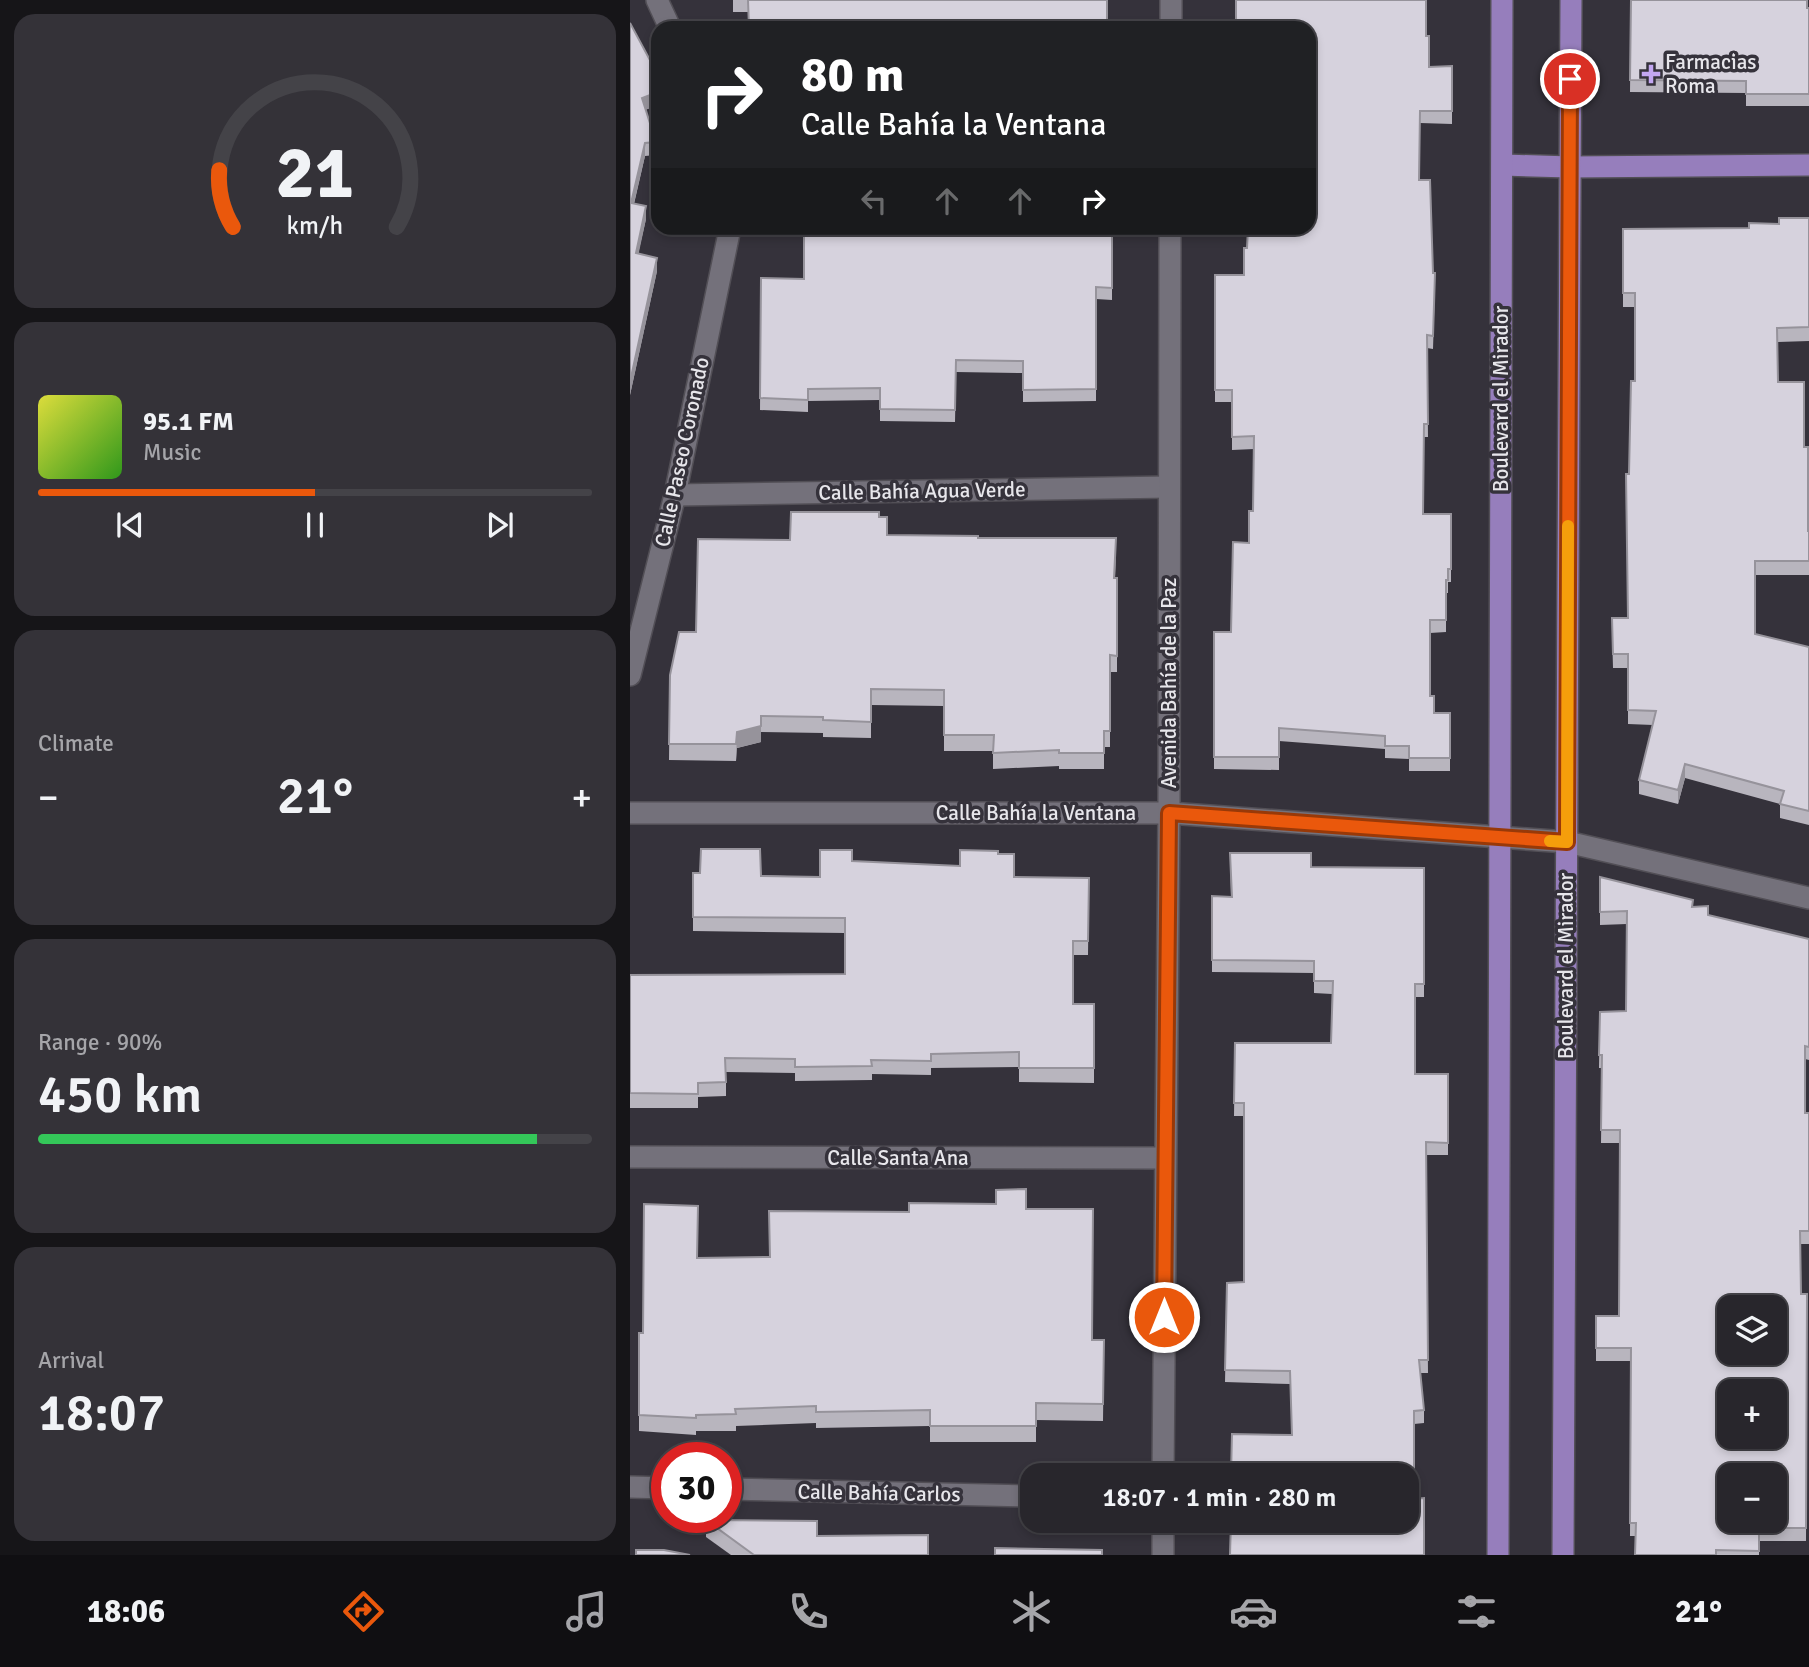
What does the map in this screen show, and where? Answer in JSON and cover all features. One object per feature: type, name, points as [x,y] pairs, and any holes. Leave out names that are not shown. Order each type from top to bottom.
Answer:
[{"type":"main road","name":"Boulevard el Mirador","points":[[1498,1555],[1502,0]]},
{"type":"main road","name":"Boulevard el Mirador","points":[[1563,1555],[1571,0]]},
{"type":"main road","points":[[1503,164],[1570,167],[1809,165]]},
{"type":"street","points":[[657,0],[667,21]]},
{"type":"street","points":[[1171,0],[1171,21]]},
{"type":"street","name":"Calle Paseo Coronado","points":[[630,675],[675,495],[729,235]]},
{"type":"street","name":"Avenida Bahía de la Paz","points":[[1163,1463],[1169,813],[1170,235]]},
{"type":"street","name":"Calle Bahía Agua Verde","points":[[675,495],[1169,487]]},
{"type":"street","name":"Calle Bahía la Ventana","points":[[630,813],[1169,813],[1567,842],[1809,898]]},
{"type":"street","name":"Calle Santa Ana","points":[[630,1157],[1165,1158]]},
{"type":"street","points":[[630,1487],[651,1488]]},
{"type":"street","name":"Calle Bahía Carlos","points":[[742,1489],[1020,1496]]},
{"type":"street","points":[[1163,1533],[1163,1555]]},
{"type":"building","points":[[748,0],[1107,0],[1107,21],[749,21]]},
{"type":"building","points":[[1236,0],[1426,0],[1429,67],[1452,66],[1452,111],[1420,111],[1419,180],[1430,180],[1435,273],[1433,336],[1427,335],[1428,424],[1424,424],[1423,514],[1451,514],[1451,569],[1448,569],[1446,580],[1446,620],[1430,620],[1430,696],[1434,696],[1434,713],[1450,713],[1450,758],[1409,758],[1409,746],[1385,746],[1385,736],[1279,728],[1279,757],[1214,757],[1214,632],[1231,632],[1233,542],[1249,543],[1249,511],[1253,511],[1254,436],[1232,437],[1232,390],[1215,390],[1215,275],[1244,275],[1244,248],[1247,248],[1248,235],[1316,235],[1316,21],[1236,21]]},
{"type":"building","points":[[1631,0],[1807,0],[1809,94],[1746,94],[1746,81],[1630,80]]},
{"type":"building","points":[[630,23],[651,62],[651,95],[642,98],[651,126],[651,142],[645,143],[631,203],[646,206],[636,253],[657,258],[630,382]]},
{"type":"building","points":[[1779,218],[1809,218],[1809,327],[1777,328],[1778,382],[1804,382],[1804,447],[1808,447],[1809,561],[1755,561],[1755,634],[1809,647],[1809,811],[1780,804],[1784,791],[1685,764],[1678,790],[1639,780],[1656,711],[1628,710],[1628,654],[1613,654],[1612,618],[1628,618],[1626,474],[1629,474],[1631,381],[1635,381],[1635,293],[1623,293],[1623,229],[1749,228],[1749,223],[1779,224]]},
{"type":"building","points":[[804,235],[1112,235],[1112,288],[1096,287],[1096,389],[1023,390],[1023,361],[956,360],[955,410],[880,409],[880,388],[808,389],[808,400],[760,398],[761,278],[804,279]]},
{"type":"building","points":[[791,512],[879,512],[879,517],[887,517],[887,535],[1116,538],[1114,578],[1117,578],[1117,656],[1110,655],[1110,731],[1104,731],[1104,753],[1059,753],[1059,750],[993,753],[994,735],[944,735],[944,690],[871,689],[871,722],[823,720],[823,717],[761,716],[761,726],[737,732],[736,744],[669,744],[670,675],[679,632],[696,632],[698,539],[790,540]]},
{"type":"building","points":[[701,849],[760,849],[761,876],[820,877],[820,850],[852,850],[852,861],[960,866],[960,850],[1014,854],[1014,877],[1089,878],[1088,941],[1073,941],[1073,1004],[1094,1004],[1094,1068],[1019,1068],[1019,1052],[931,1054],[931,1061],[871,1060],[872,1066],[795,1067],[795,1059],[725,1058],[726,1082],[698,1083],[698,1094],[630,1093],[630,975],[845,974],[845,918],[693,917],[693,873],[700,873]]},
{"type":"building","points":[[1230,853],[1311,853],[1311,867],[1424,868],[1424,984],[1415,984],[1415,1074],[1448,1074],[1448,1143],[1426,1142],[1428,1360],[1419,1360],[1424,1410],[1414,1411],[1414,1463],[1231,1463],[1232,1434],[1292,1435],[1290,1371],[1225,1370],[1227,1283],[1244,1282],[1244,1103],[1234,1103],[1235,1043],[1331,1043],[1333,981],[1314,981],[1314,961],[1212,960],[1212,896],[1232,897]]},
{"type":"building","points":[[1600,877],[1693,900],[1692,907],[1708,906],[1708,915],[1809,939],[1809,1047],[1805,1046],[1805,1113],[1809,1113],[1809,1231],[1800,1231],[1801,1294],[1807,1294],[1806,1528],[1787,1528],[1787,1463],[1717,1463],[1717,1533],[1759,1533],[1759,1551],[1716,1550],[1716,1555],[1635,1555],[1636,1523],[1630,1523],[1631,1348],[1596,1348],[1596,1316],[1619,1316],[1620,1130],[1601,1130],[1602,1055],[1599,1055],[1600,1012],[1626,1011],[1627,911],[1600,912]]},
{"type":"building","points":[[1026,1189],[1026,1209],[1093,1209],[1092,1340],[1104,1340],[1103,1404],[1036,1403],[1036,1426],[930,1426],[930,1410],[816,1412],[816,1406],[735,1409],[736,1414],[696,1415],[696,1418],[639,1415],[644,1204],[698,1206],[697,1258],[770,1257],[769,1211],[909,1212],[909,1203],[996,1204],[996,1190]]},
{"type":"building","points":[[1419,1498],[1424,1498],[1424,1555],[1230,1555],[1231,1533],[1419,1533]]},
{"type":"building","points":[[742,1520],[817,1521],[817,1536],[928,1535],[928,1555],[754,1555],[724,1533],[742,1533]]},
{"type":"building","points":[[995,1548],[1102,1550],[1102,1555],[995,1555]]},
{"type":"building","points":[[636,1550],[664,1550],[690,1555],[636,1555]]},
{"type":"slow traffic","points":[[1550,841],[1567,842],[1568,526]]},
{"type":"place","name":"Farmacias Roma","points":[[1651,74]]},
{"type":"route","points":[[1164,1317],[1169,813],[1567,842],[1570,79]]}]
